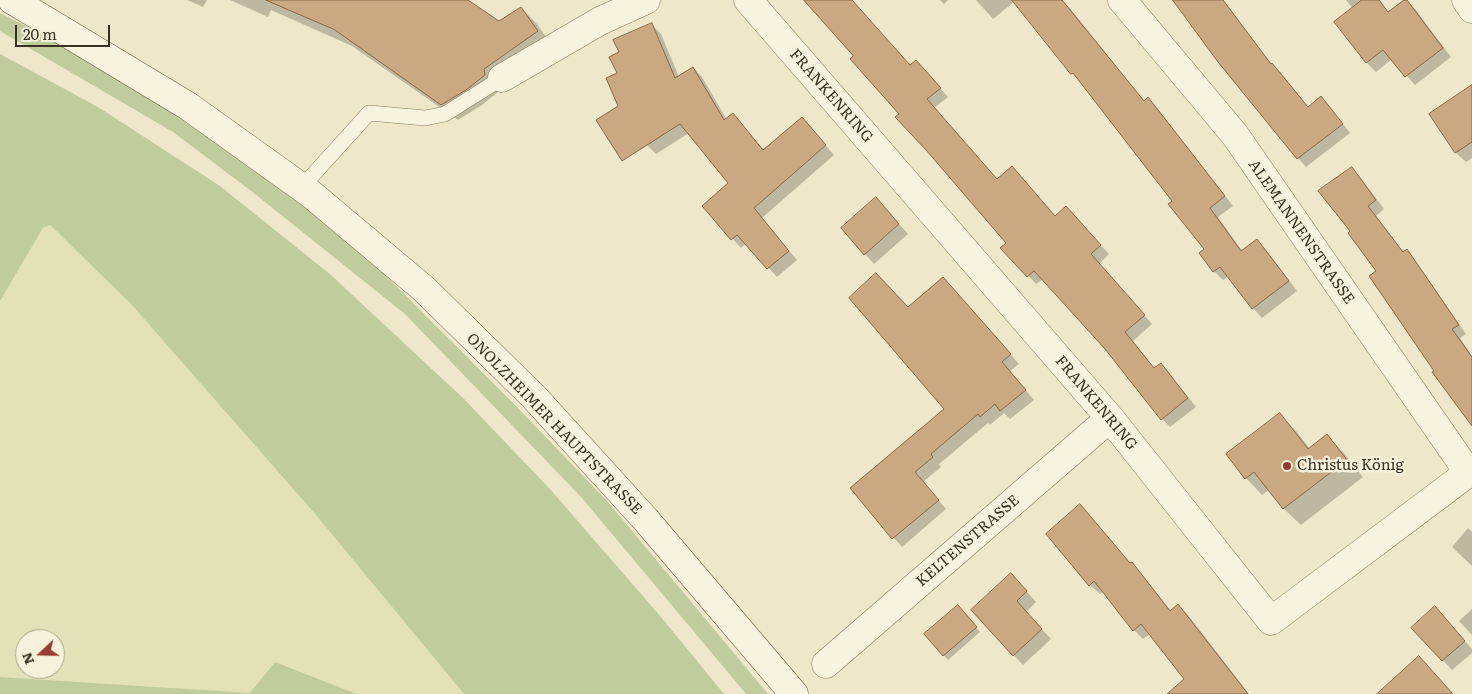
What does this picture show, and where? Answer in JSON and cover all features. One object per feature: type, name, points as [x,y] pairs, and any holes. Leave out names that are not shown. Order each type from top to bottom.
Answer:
[{"type":"street","name":"ONOLZHEIMER HAUPTSTRASSE","points":[[12,0],[188,106],[301,188],[424,289],[534,397],[646,520],[794,694]]},
{"type":"street","points":[[502,78],[600,21],[646,0]]},
{"type":"street","name":"FRANKENRING","points":[[748,0],[1110,418],[1271,621],[1470,471]]},
{"type":"street","name":"ALEMANNENSTRASSE","points":[[1122,0],[1235,136],[1470,471]]},
{"type":"street","points":[[1466,0],[1472,9]]},
{"type":"street","name":"KELTENSTRASSE","points":[[826,664],[1110,418]]},
{"type":"lane","points":[[301,188],[369,114],[425,118],[445,114],[502,78]]},
{"type":"shaded area","points":[[50,225],[131,304],[316,515],[464,694],[357,694],[275,662],[251,693],[31,679],[65,679],[65,629],[15,629],[15,678],[0,677],[0,301],[43,228]]},
{"type":"green space","points":[[0,13],[53,40],[162,106],[261,173],[363,253],[516,406],[608,502],[768,694],[746,694],[582,498],[405,314],[255,194],[173,132],[0,31]]},
{"type":"green space","points":[[0,54],[98,107],[220,186],[331,275],[464,399],[550,489],[661,617],[724,694],[464,694],[316,515],[131,304],[50,225],[43,228],[0,301]]},
{"type":"green space","points":[[275,662],[357,694],[0,694],[0,677],[15,679],[250,693]]},
{"type":"building","points":[[266,0],[468,0],[499,21],[521,7],[538,31],[484,69],[485,75],[466,90],[441,105],[335,30]]},
{"type":"building","points":[[804,0],[852,0],[910,65],[916,60],[941,88],[927,99],[997,179],[1012,166],[1055,216],[1066,206],[1101,245],[1091,254],[1145,315],[1125,332],[1154,368],[1161,363],[1188,398],[1161,420],[1105,349],[1034,271],[1027,277],[1000,248],[1006,243],[895,117],[899,114],[850,59],[853,56]]},
{"type":"building","points":[[1012,0],[1062,0],[1144,101],[1148,97],[1225,196],[1210,208],[1241,251],[1257,239],[1289,281],[1252,309],[1220,267],[1213,272],[1199,253],[1204,249],[1168,204],[1172,201],[1073,73],[1071,74]]},
{"type":"building","points":[[1173,0],[1223,0],[1271,64],[1308,107],[1321,96],[1343,124],[1297,159],[1218,62]]},
{"type":"building","points":[[1362,0],[1379,0],[1388,12],[1404,0],[1407,0],[1443,48],[1405,77],[1383,50],[1366,63],[1334,22]]},
{"type":"building","points":[[652,23],[675,78],[693,67],[724,120],[733,113],[763,150],[802,117],[826,145],[754,208],[789,251],[767,269],[737,235],[731,240],[702,206],[728,183],[680,124],[622,161],[596,120],[618,106],[606,78],[617,73],[609,57],[619,52],[613,40]]},
{"type":"building","points":[[1472,85],[1472,142],[1455,153],[1429,114]]},
{"type":"building","points":[[1352,167],[1376,200],[1368,206],[1403,252],[1407,249],[1459,325],[1452,329],[1472,357],[1472,426],[1432,372],[1434,371],[1369,276],[1376,271],[1348,233],[1350,231],[1318,191]]},
{"type":"building","points":[[876,197],[899,224],[864,255],[841,228]]},
{"type":"building","points":[[876,273],[908,307],[943,277],[1011,354],[1002,362],[1026,390],[1000,411],[995,404],[980,417],[978,414],[931,454],[933,457],[915,472],[939,500],[892,539],[850,488],[944,409],[849,298]]},
{"type":"building","name":"Christus König","points":[[1280,413],[1308,449],[1327,434],[1347,460],[1283,509],[1254,472],[1245,479],[1226,454]]},
{"type":"building","points":[[1080,504],[1130,563],[1132,562],[1170,611],[1178,604],[1248,694],[1167,694],[1184,679],[1141,624],[1133,631],[1094,581],[1089,586],[1046,534]]},
{"type":"building","points":[[1011,573],[1027,591],[1017,601],[1042,629],[1013,656],[971,610]]},
{"type":"building","points":[[958,605],[977,627],[943,656],[924,634]]},
{"type":"building","points":[[1435,606],[1465,641],[1442,661],[1411,628]]},
{"type":"building","points":[[1419,656],[1453,694],[1377,694]]},
{"type":"place","name":"Christus König","points":[[1287,466]]}]
